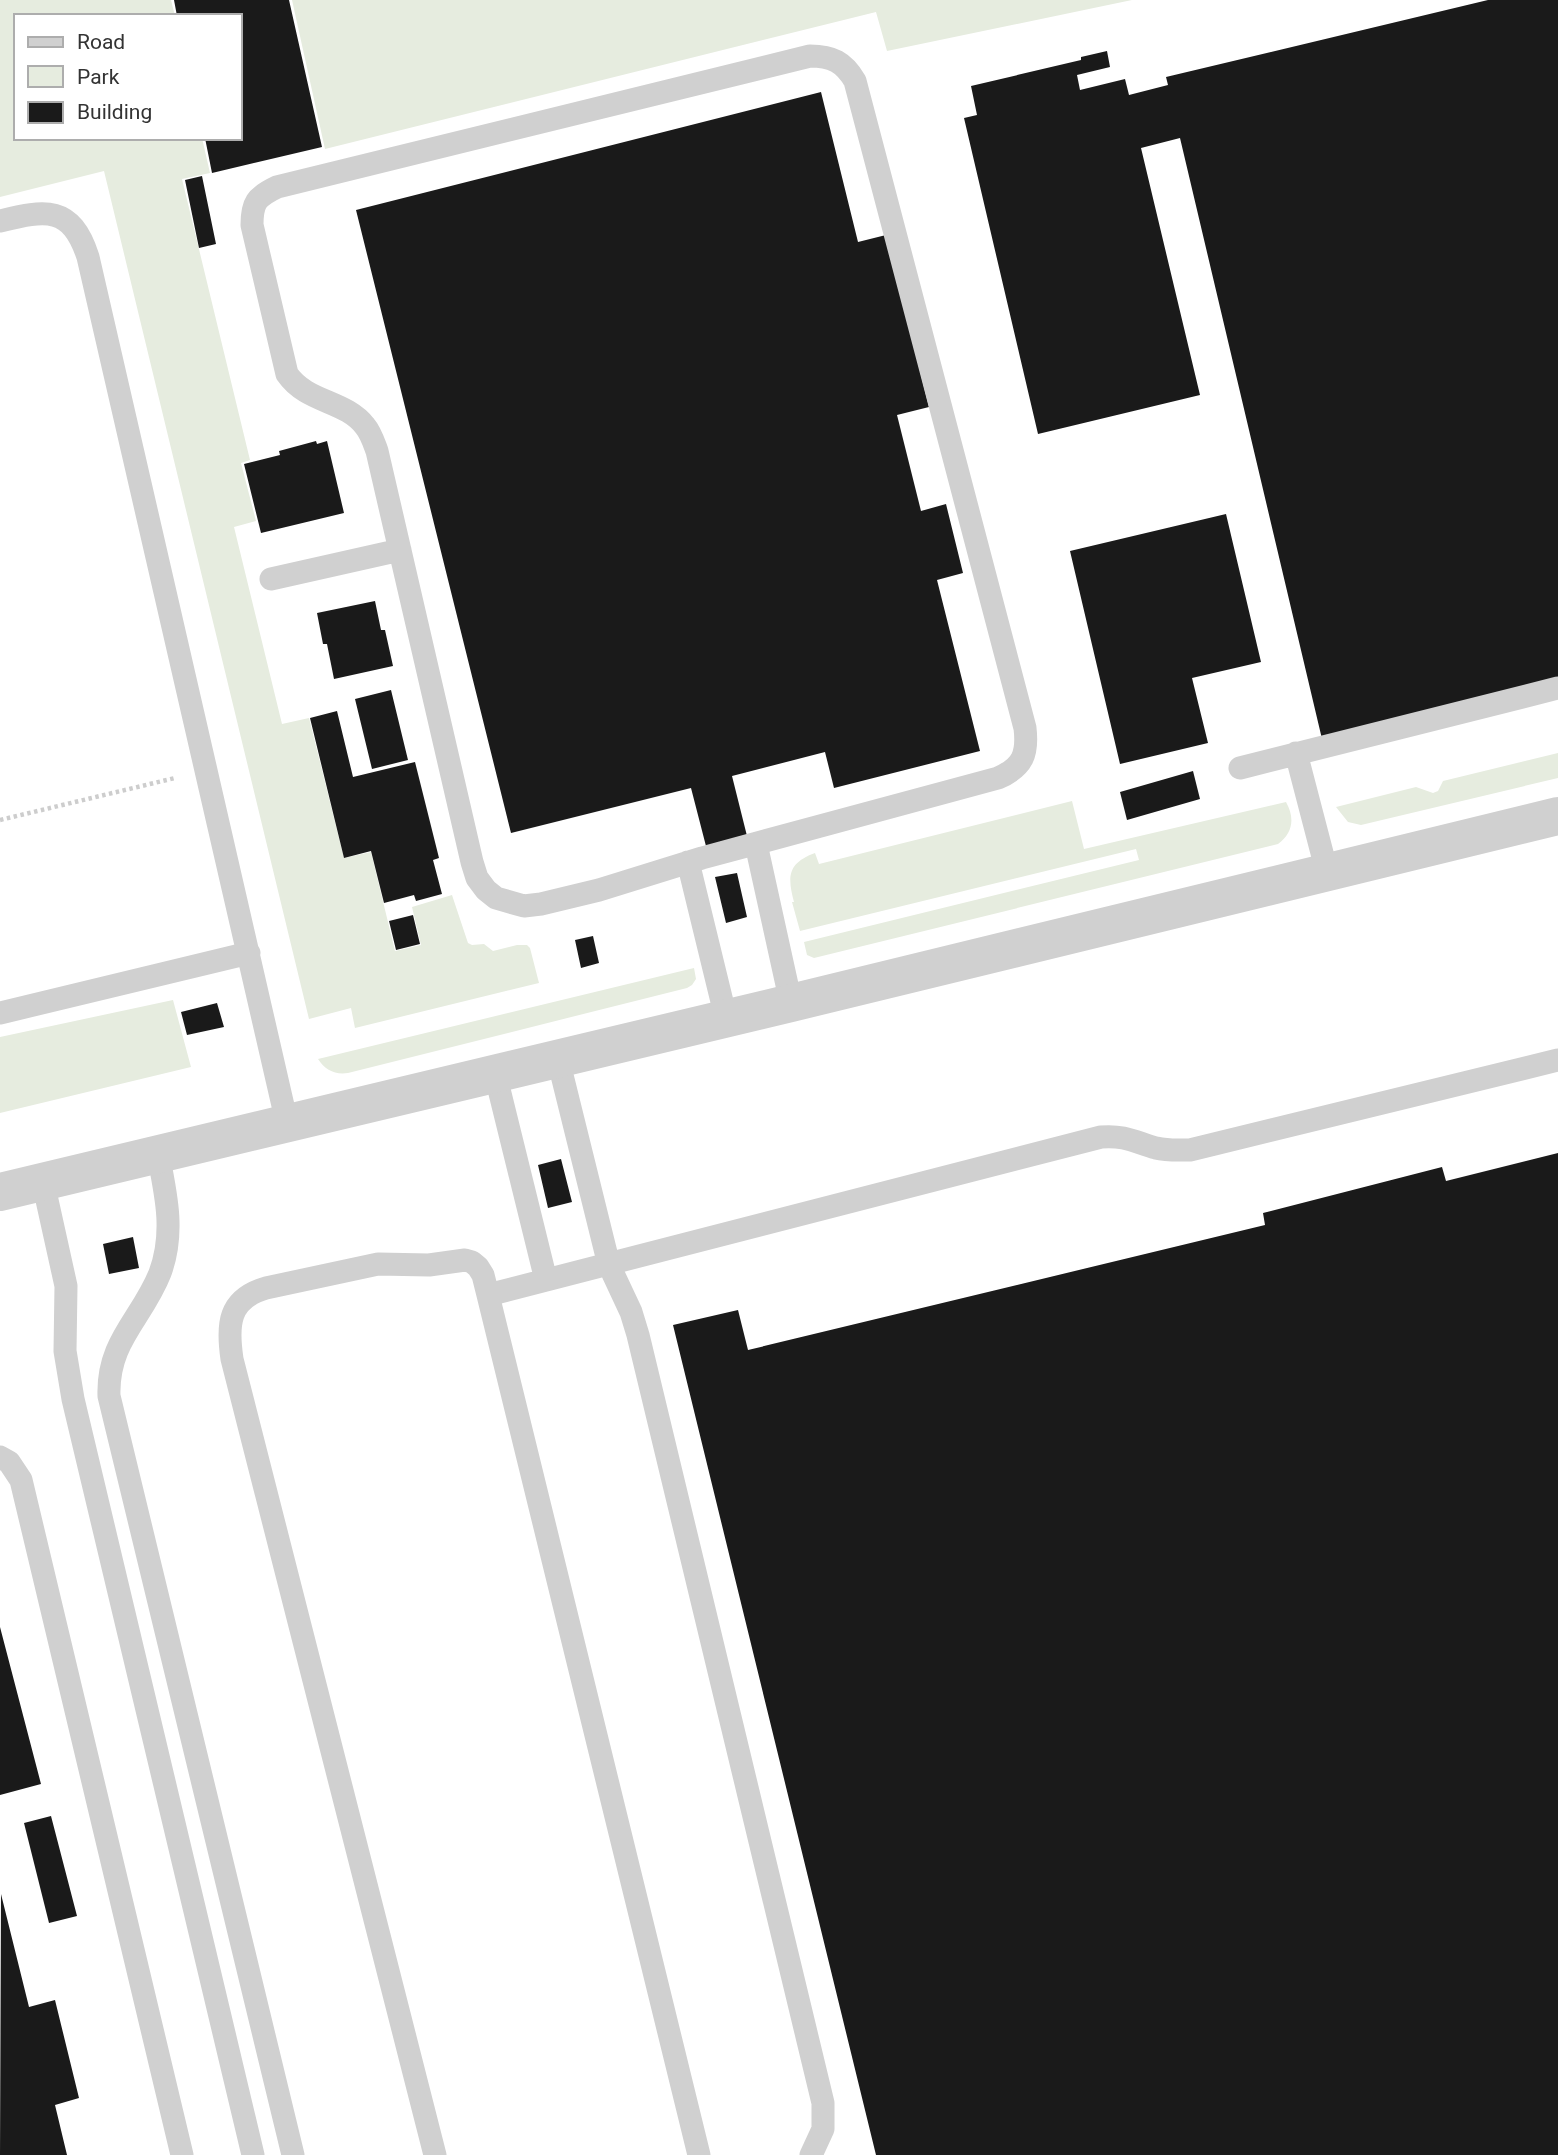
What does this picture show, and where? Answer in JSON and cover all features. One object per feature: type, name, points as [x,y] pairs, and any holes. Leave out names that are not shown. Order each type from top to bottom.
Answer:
[{"type":"street","points":[[0,1192],[1558,816]]},
{"type":"lane","points":[[810,56],[825,56],[848,68],[855,80],[1025,728],[1026,748],[1017,766],[1010,773],[998,778],[756,844],[599,890],[541,904],[524,906],[508,903],[486,890],[477,878],[472,862],[377,451],[366,427],[357,418],[304,391],[294,384],[287,374],[252,225],[256,200],[276,187],[810,56]]},
{"type":"lane","points":[[0,221],[40,213],[64,219],[75,228],[88,257],[287,1124]]},
{"type":"lane","points":[[271,579],[400,550]]},
{"type":"lane","points":[[1240,768],[1558,688]]},
{"type":"lane","points":[[1296,753],[1327,872]]},
{"type":"lane","points":[[756,844],[790,1003]]},
{"type":"lane","points":[[688,862],[726,1018]]},
{"type":"lane","points":[[0,1013],[249,953]]},
{"type":"lane","points":[[558,1059],[609,1265],[631,1312],[638,1335],[823,2103],[823,2129],[810,2155]]},
{"type":"lane","points":[[488,1295],[1101,1137],[1131,1138],[1172,1151],[1190,1150],[1558,1060]]},
{"type":"lane","points":[[495,1073],[547,1280]]},
{"type":"lane","points":[[158,1154],[169,1211],[166,1250],[153,1288],[115,1352],[109,1374],[108,1396],[293,2155]]},
{"type":"lane","points":[[43,1182],[66,1286],[65,1351],[73,1399],[253,2155]]},
{"type":"lane","points":[[435,2155],[232,1359],[230,1325],[233,1312],[252,1292],[389,1263],[429,1265],[457,1259],[472,1262],[478,1267],[488,1295],[699,2155]]},
{"type":"lane","points":[[0,1457],[9,1462],[21,1480],[182,2155]]},
{"type":"path","points":[[0,820],[206,770]]},
{"type":"green space","points":[[0,0],[171,0],[174,14],[14,14],[14,140],[202,140],[210,173],[182,179],[250,460],[241,463],[256,521],[234,527],[282,724],[309,718],[344,858],[371,852],[395,951],[421,945],[412,907],[452,895],[468,943],[484,944],[493,951],[527,945],[539,983],[355,1028],[351,1008],[309,1019],[104,171],[0,197]]},
{"type":"green space","points":[[292,0],[1132,0],[887,51],[876,12],[325,149]]},
{"type":"green space","points":[[1558,753],[1558,778],[1361,825],[1348,822],[1336,807],[1416,787],[1433,793],[1438,791],[1443,781]]},
{"type":"green space","points":[[1072,801],[1084,849],[1286,802],[1291,814],[1291,825],[1287,835],[1278,844],[814,958],[807,955],[804,942],[1139,860],[1136,849],[800,931],[792,902],[790,878],[795,866],[806,857],[815,853],[819,864]]},
{"type":"green space","points":[[694,968],[696,979],[687,988],[348,1073],[331,1071],[318,1059]]},
{"type":"green space","points":[[173,1000],[191,1067],[0,1113],[0,1037]]},
{"type":"building","points":[[174,0],[289,0],[322,147],[212,173],[205,140],[242,140],[242,14],[177,14]]},
{"type":"building","points":[[1488,0],[1558,0],[1558,682],[1322,739],[1180,138],[1141,148],[1200,395],[1038,434],[964,118],[977,115],[971,86],[1081,60],[1081,57],[1107,51],[1110,67],[1077,75],[1080,90],[1125,79],[1129,95],[1168,85],[1166,77]]},
{"type":"building","points":[[821,92],[858,242],[886,235],[929,407],[897,415],[921,511],[946,504],[963,573],[937,580],[980,751],[834,788],[825,752],[732,776],[748,840],[707,850],[691,788],[511,833],[356,210]]},
{"type":"building","points":[[202,176],[216,244],[199,248],[185,180]]},
{"type":"building","points":[[316,441],[317,444],[327,441],[344,513],[261,533],[244,464],[280,455],[279,451]]},
{"type":"building","points":[[1226,514],[1261,662],[1192,678],[1208,743],[1120,764],[1070,551]]},
{"type":"building","points":[[375,601],[393,666],[334,679],[317,613]]},
{"type":"building","points":[[391,690],[408,760],[372,769],[355,699]]},
{"type":"building","points":[[337,711],[353,777],[415,762],[439,858],[433,860],[442,894],[416,901],[414,895],[384,903],[371,851],[344,858],[310,718]]},
{"type":"building","points":[[1193,771],[1200,799],[1127,820],[1120,792]]},
{"type":"building","points":[[737,873],[747,917],[726,923],[715,877]]},
{"type":"building","points":[[413,915],[420,944],[396,950],[389,921]]},
{"type":"building","points":[[593,936],[599,963],[581,968],[575,940]]},
{"type":"building","points":[[217,1003],[224,1027],[187,1035],[181,1012]]},
{"type":"building","points":[[1558,1153],[1558,2155],[876,2155],[673,1325],[738,1310],[748,1350],[1265,1225],[1263,1213],[1442,1167],[1446,1181]]},
{"type":"building","points":[[561,1159],[572,1202],[548,1208],[538,1165]]},
{"type":"building","points":[[133,1237],[139,1268],[109,1274],[103,1244]]},
{"type":"building","points":[[0,1627],[41,1784],[0,1795]]},
{"type":"building","points":[[51,1816],[77,1916],[49,1923],[24,1823]]},
{"type":"building","points":[[1,1894],[29,2007],[55,2000],[79,2098],[55,2105],[67,2155],[0,2155]]}]
